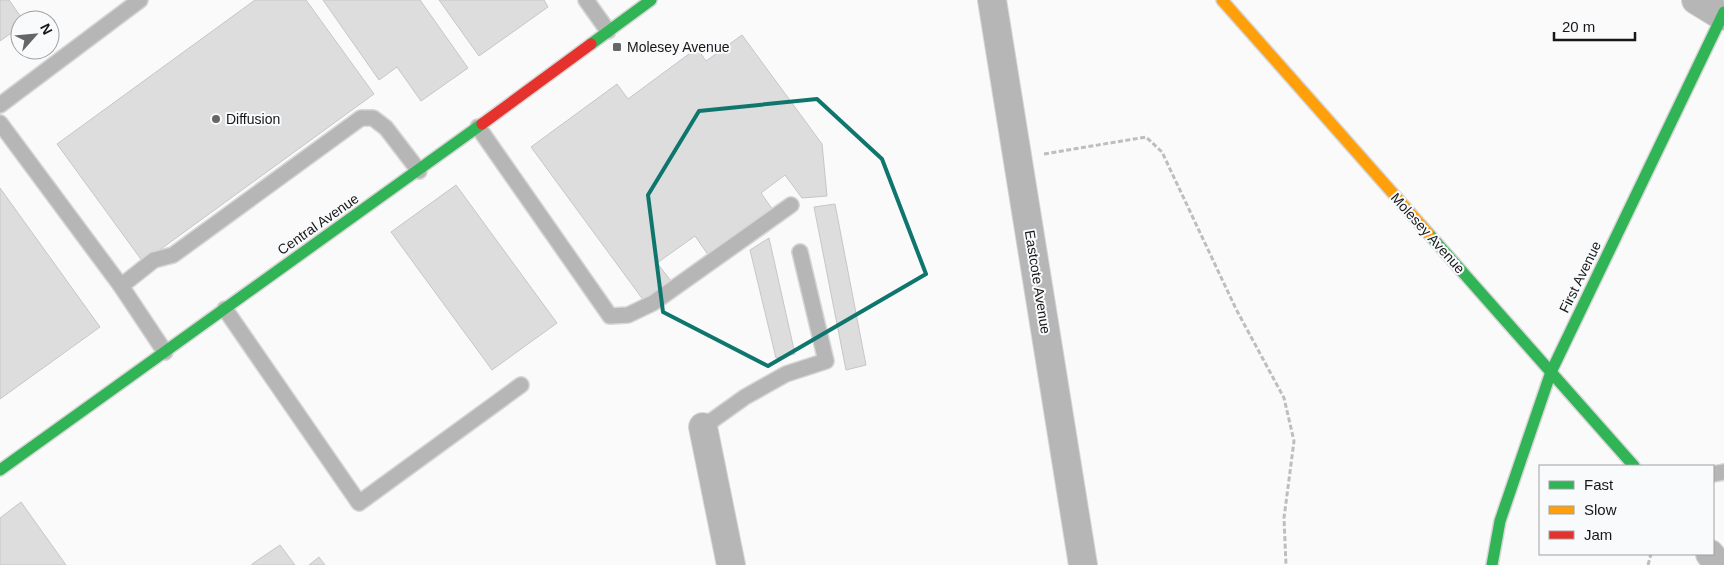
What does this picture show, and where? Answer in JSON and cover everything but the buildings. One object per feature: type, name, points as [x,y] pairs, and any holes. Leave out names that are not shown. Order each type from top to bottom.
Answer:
[{"type":"street","name":"Central Avenue","points":[[0,470],[419,171],[651,0]]},
{"type":"street","name":"Eastcote Avenue","points":[[992,0],[1083,565]]},
{"type":"street","name":"Molesey Avenue","points":[[1222,0],[1633,465]]},
{"type":"street","points":[[1696,0],[1723,14]]},
{"type":"street","name":"First Avenue","points":[[1492,565],[1500,521],[1551,372],[1723,14]]},
{"type":"street","points":[[703,427],[730,565]]},
{"type":"street","points":[[1711,555],[1719,565]]},
{"type":"lane","points":[[0,105],[121,6],[140,0]]},
{"type":"lane","points":[[586,0],[608,31]]},
{"type":"lane","points":[[121,286],[154,260],[173,255],[361,118],[373,118],[386,128],[419,171]]},
{"type":"lane","points":[[0,123],[121,286],[165,352]]},
{"type":"lane","points":[[478,127],[610,316],[628,315],[653,303],[791,205]]},
{"type":"lane","points":[[703,427],[744,397],[786,374],[826,361],[800,252]]},
{"type":"lane","points":[[225,309],[359,503],[521,385]]},
{"type":"path","points":[[1018,159],[1146,137],[1162,152],[1236,308],[1284,398],[1294,441],[1284,518],[1286,565]]},
{"type":"highlighted area","points":[[817,99],[882,159],[926,274],[825,335],[768,366],[663,312],[648,195],[699,111]]},
{"type":"traffic: fast","points":[[591,44],[651,0]]},
{"type":"traffic: fast","points":[[1492,565],[1500,521],[1551,372],[1724,12]]},
{"type":"traffic: fast","points":[[0,470],[482,124]]},
{"type":"traffic: fast","points":[[1428,233],[1633,465]]},
{"type":"traffic: slow","points":[[1222,0],[1428,233]]},
{"type":"traffic: jam","points":[[482,124],[591,44]]},
{"type":"place","name":"Molesey Avenue","points":[[617,47]]},
{"type":"place","name":"Diffusion","points":[[216,119]]}]
